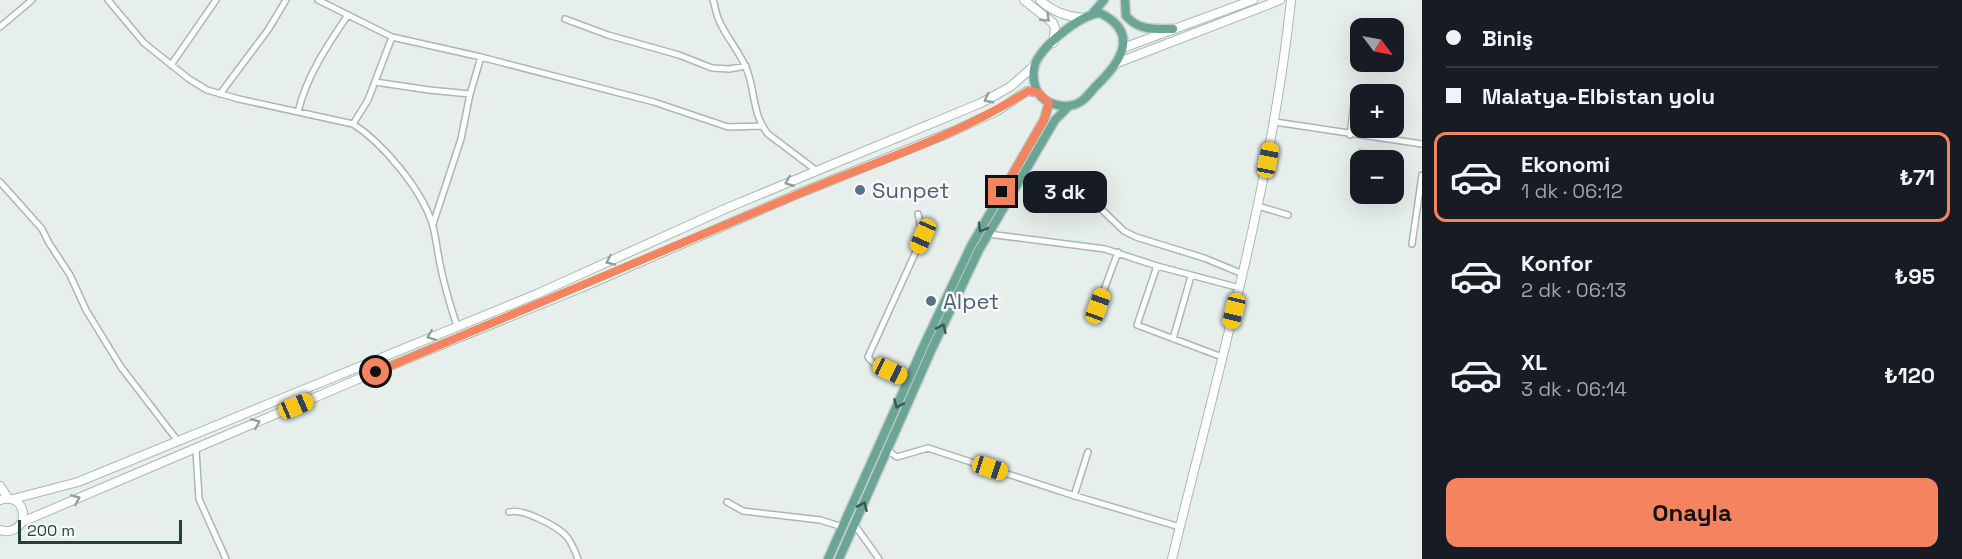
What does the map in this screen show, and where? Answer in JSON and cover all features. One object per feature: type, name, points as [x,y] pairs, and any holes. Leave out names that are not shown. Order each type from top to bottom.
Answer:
[{"type":"main road","points":[[1024,0],[1053,23],[1055,28],[1053,43]]},
{"type":"main road","points":[[1040,0],[1063,15],[1083,18]]},
{"type":"main road","points":[[1092,14],[1104,0]]},
{"type":"main road","points":[[1119,30],[1125,0]]},
{"type":"main road","points":[[1125,0],[1125,16],[1131,23],[1146,29],[1173,28]]},
{"type":"main road","points":[[1123,48],[1253,0]]},
{"type":"main road","points":[[1117,63],[1280,0]]},
{"type":"main road","points":[[1172,559],[1258,206],[1285,62],[1291,0]]},
{"type":"main road","points":[[1100,13],[1119,30],[1123,36],[1123,48],[1117,63],[1080,103],[1068,106],[1049,103],[1039,93],[1033,75],[1035,65],[1065,30],[1083,18],[1100,13]]},
{"type":"main road","points":[[7,499],[78,482],[537,294],[727,208],[981,103],[1010,87],[1035,65]]},
{"type":"main road","points":[[0,531],[15,530],[22,522],[356,380],[585,286],[795,195],[949,133],[997,111],[1028,91],[1039,93]]},
{"type":"main road","points":[[828,559],[908,379],[971,246],[1044,120],[1049,103]]},
{"type":"main road","points":[[839,559],[931,351],[988,234],[1055,120],[1068,106]]},
{"type":"main road","points":[[0,486],[7,499],[21,506],[22,522]]},
{"type":"street","points":[[0,27],[32,0]]},
{"type":"street","points":[[108,0],[144,42],[171,65],[207,90],[353,124],[366,132],[391,159],[416,192],[433,224],[444,283],[457,326]]},
{"type":"street","points":[[171,65],[216,0]]},
{"type":"street","points":[[220,94],[268,30],[286,0]]},
{"type":"street","points":[[318,0],[393,37],[481,57],[654,102],[728,126],[762,126]]},
{"type":"street","points":[[713,0],[718,18],[746,66],[756,112],[762,126],[768,134],[817,171]]},
{"type":"street","points":[[298,112],[307,86],[333,37],[348,15]]},
{"type":"street","points":[[565,19],[608,35],[679,55],[712,68],[729,69],[746,66]]},
{"type":"street","points":[[353,124],[368,100],[393,37]]},
{"type":"street","points":[[433,224],[461,139],[470,94],[481,57]]},
{"type":"street","points":[[375,82],[470,94]]},
{"type":"street","points":[[1275,122],[1350,135]]},
{"type":"street","points":[[1374,138],[1422,144]]},
{"type":"street","points":[[1412,244],[1422,175]]},
{"type":"street","points":[[0,182],[42,229],[70,275],[86,310],[121,367],[177,440]]},
{"type":"street","points":[[1073,196],[1098,206],[1124,231],[1136,237],[1204,258],[1243,274]]},
{"type":"street","points":[[1258,206],[1288,215]]},
{"type":"street","points":[[908,379],[873,363],[868,357],[923,236],[918,214]]},
{"type":"street","points":[[988,234],[1092,246],[1239,288]]},
{"type":"street","points":[[1098,306],[1118,252]]},
{"type":"street","points":[[1157,266],[1137,325],[1222,357]]},
{"type":"street","points":[[1173,339],[1191,276]]},
{"type":"street","points":[[887,450],[897,457],[928,448],[1074,496],[1180,527]]},
{"type":"street","points":[[196,449],[199,499],[226,559]]},
{"type":"street","points":[[1074,496],[1088,452]]},
{"type":"street","points":[[727,502],[743,510],[820,520],[843,527]]},
{"type":"street","points":[[509,512],[515,511],[533,516],[560,531],[572,545],[578,559]]},
{"type":"street","points":[[854,524],[879,559]]},
{"type":"place","name":"Sunpet","points":[[860,190]]},
{"type":"place","name":"Alpet","points":[[931,301]]},
{"type":"route","points":[[376,372],[585,286],[795,195],[949,133],[997,111],[1028,91],[1039,93],[1040,97],[1049,103],[1044,120],[1002,192]]}]
